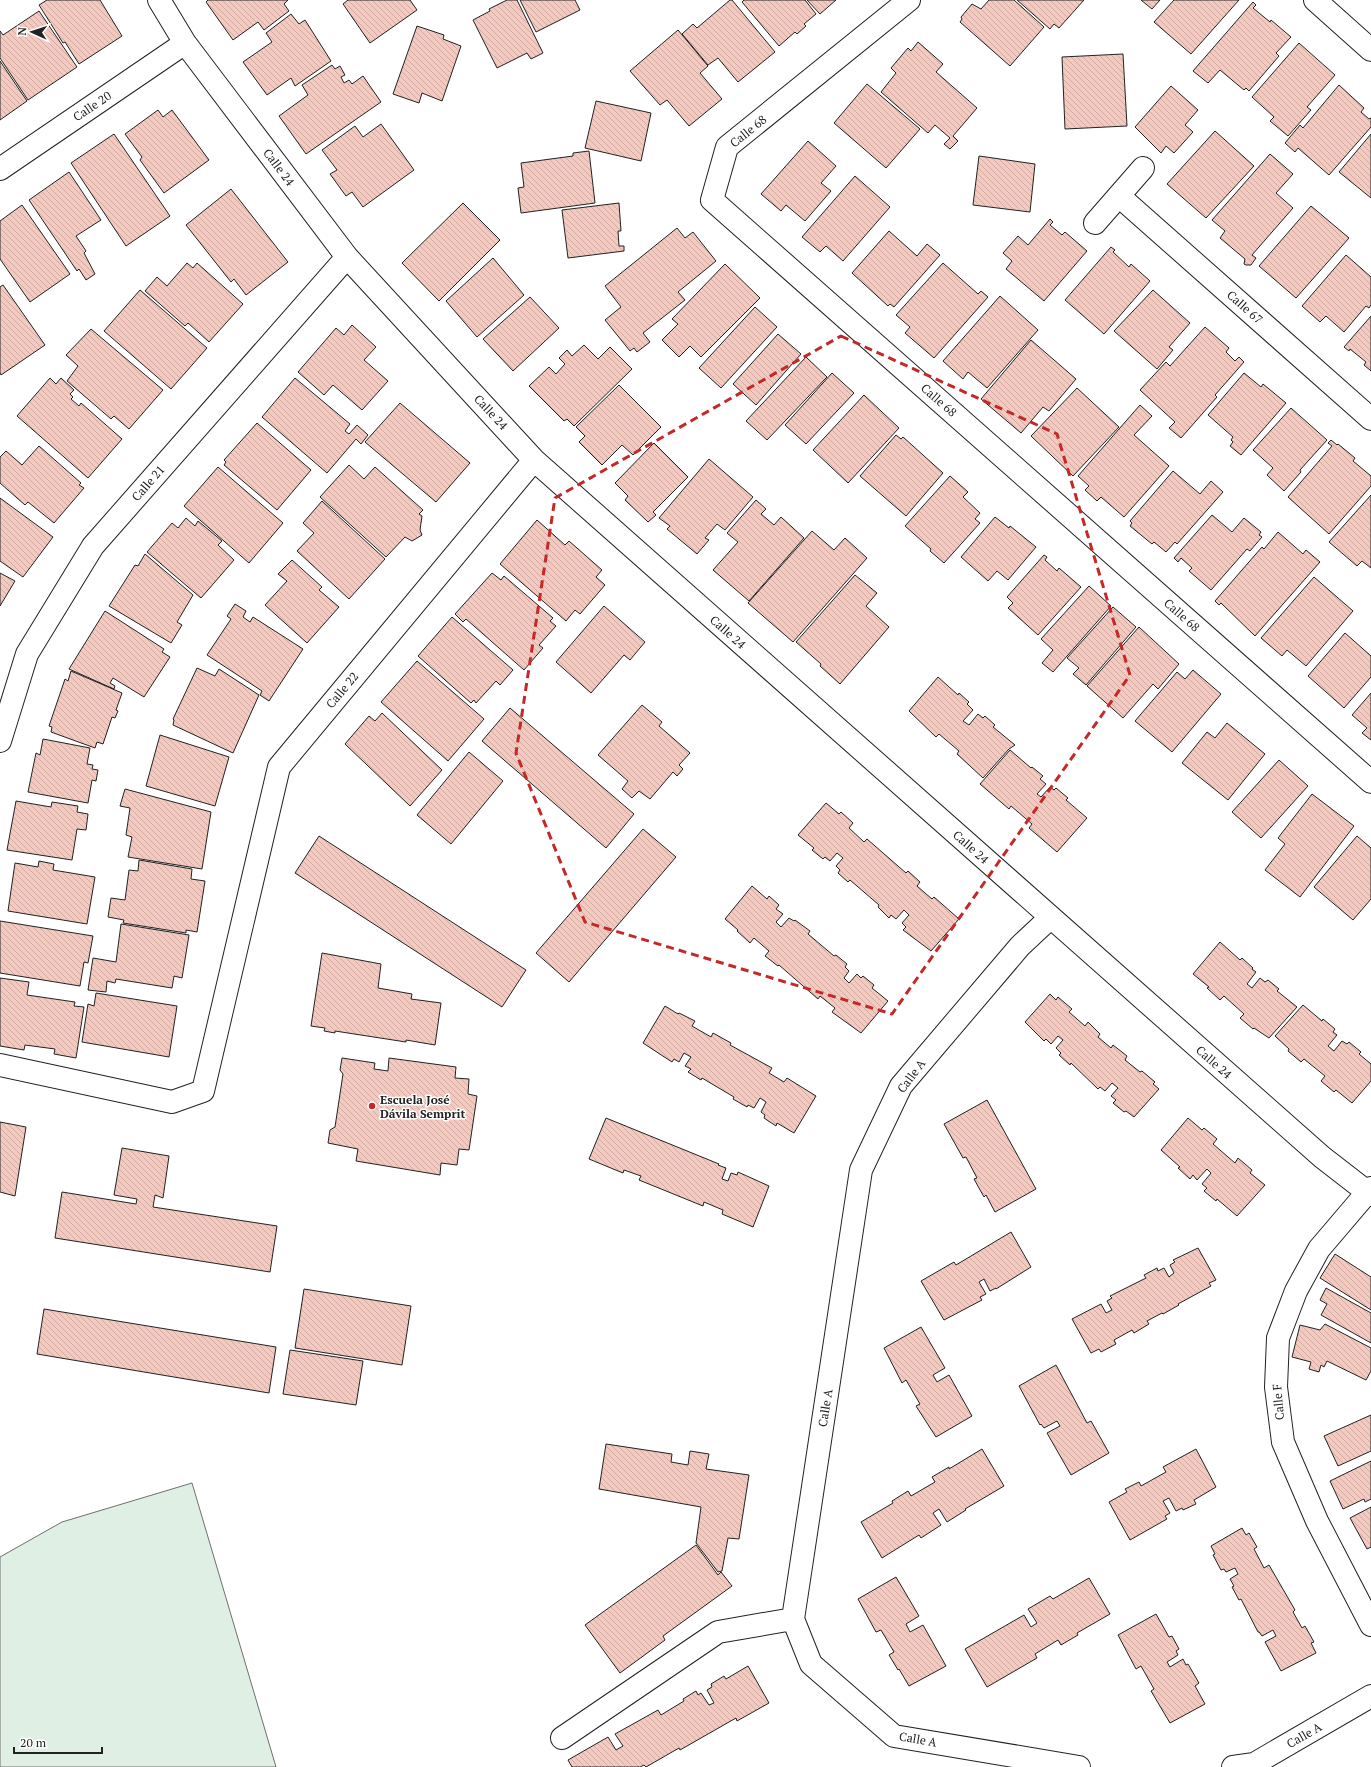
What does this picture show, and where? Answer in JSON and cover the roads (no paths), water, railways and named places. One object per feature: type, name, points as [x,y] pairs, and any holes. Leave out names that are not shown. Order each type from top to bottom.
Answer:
[{"type":"street","name":"Calle 24","points":[[159,0],[185,43],[347,257],[534,460],[1322,1157],[1370,1192]]},
{"type":"street","points":[[1315,0],[1371,50]]},
{"type":"street","name":"Calle 68","points":[[903,5],[727,147],[712,200],[1371,782]]},
{"type":"street","name":"Calle 20","points":[[0,169],[185,43]]},
{"type":"street","points":[[1095,223],[1143,168]]},
{"type":"street","name":"Calle 67","points":[[1119,196],[1371,419]]},
{"type":"street","name":"Calle 21","points":[[0,741],[27,654],[93,546],[347,257]]},
{"type":"street","name":"Calle 22","points":[[0,1066],[172,1102],[203,1091],[279,767],[534,460]]},
{"type":"street","name":"Calle A","points":[[1050,918],[1020,946],[901,1086],[861,1170],[793,1619],[811,1664],[894,1736],[1079,1767]]},
{"type":"street","name":"Calle F","points":[[1370,1192],[1319,1249],[1296,1291],[1278,1338],[1276,1387],[1283,1442],[1317,1521],[1371,1625]]},
{"type":"street","points":[[562,1738],[718,1632],[793,1619]]},
{"type":"street","name":"Calle A","points":[[1233,1767],[1254,1764],[1371,1696]]},
{"type":"place","name":"Escuela José Dávila Semprit","points":[[372,1106]]}]
